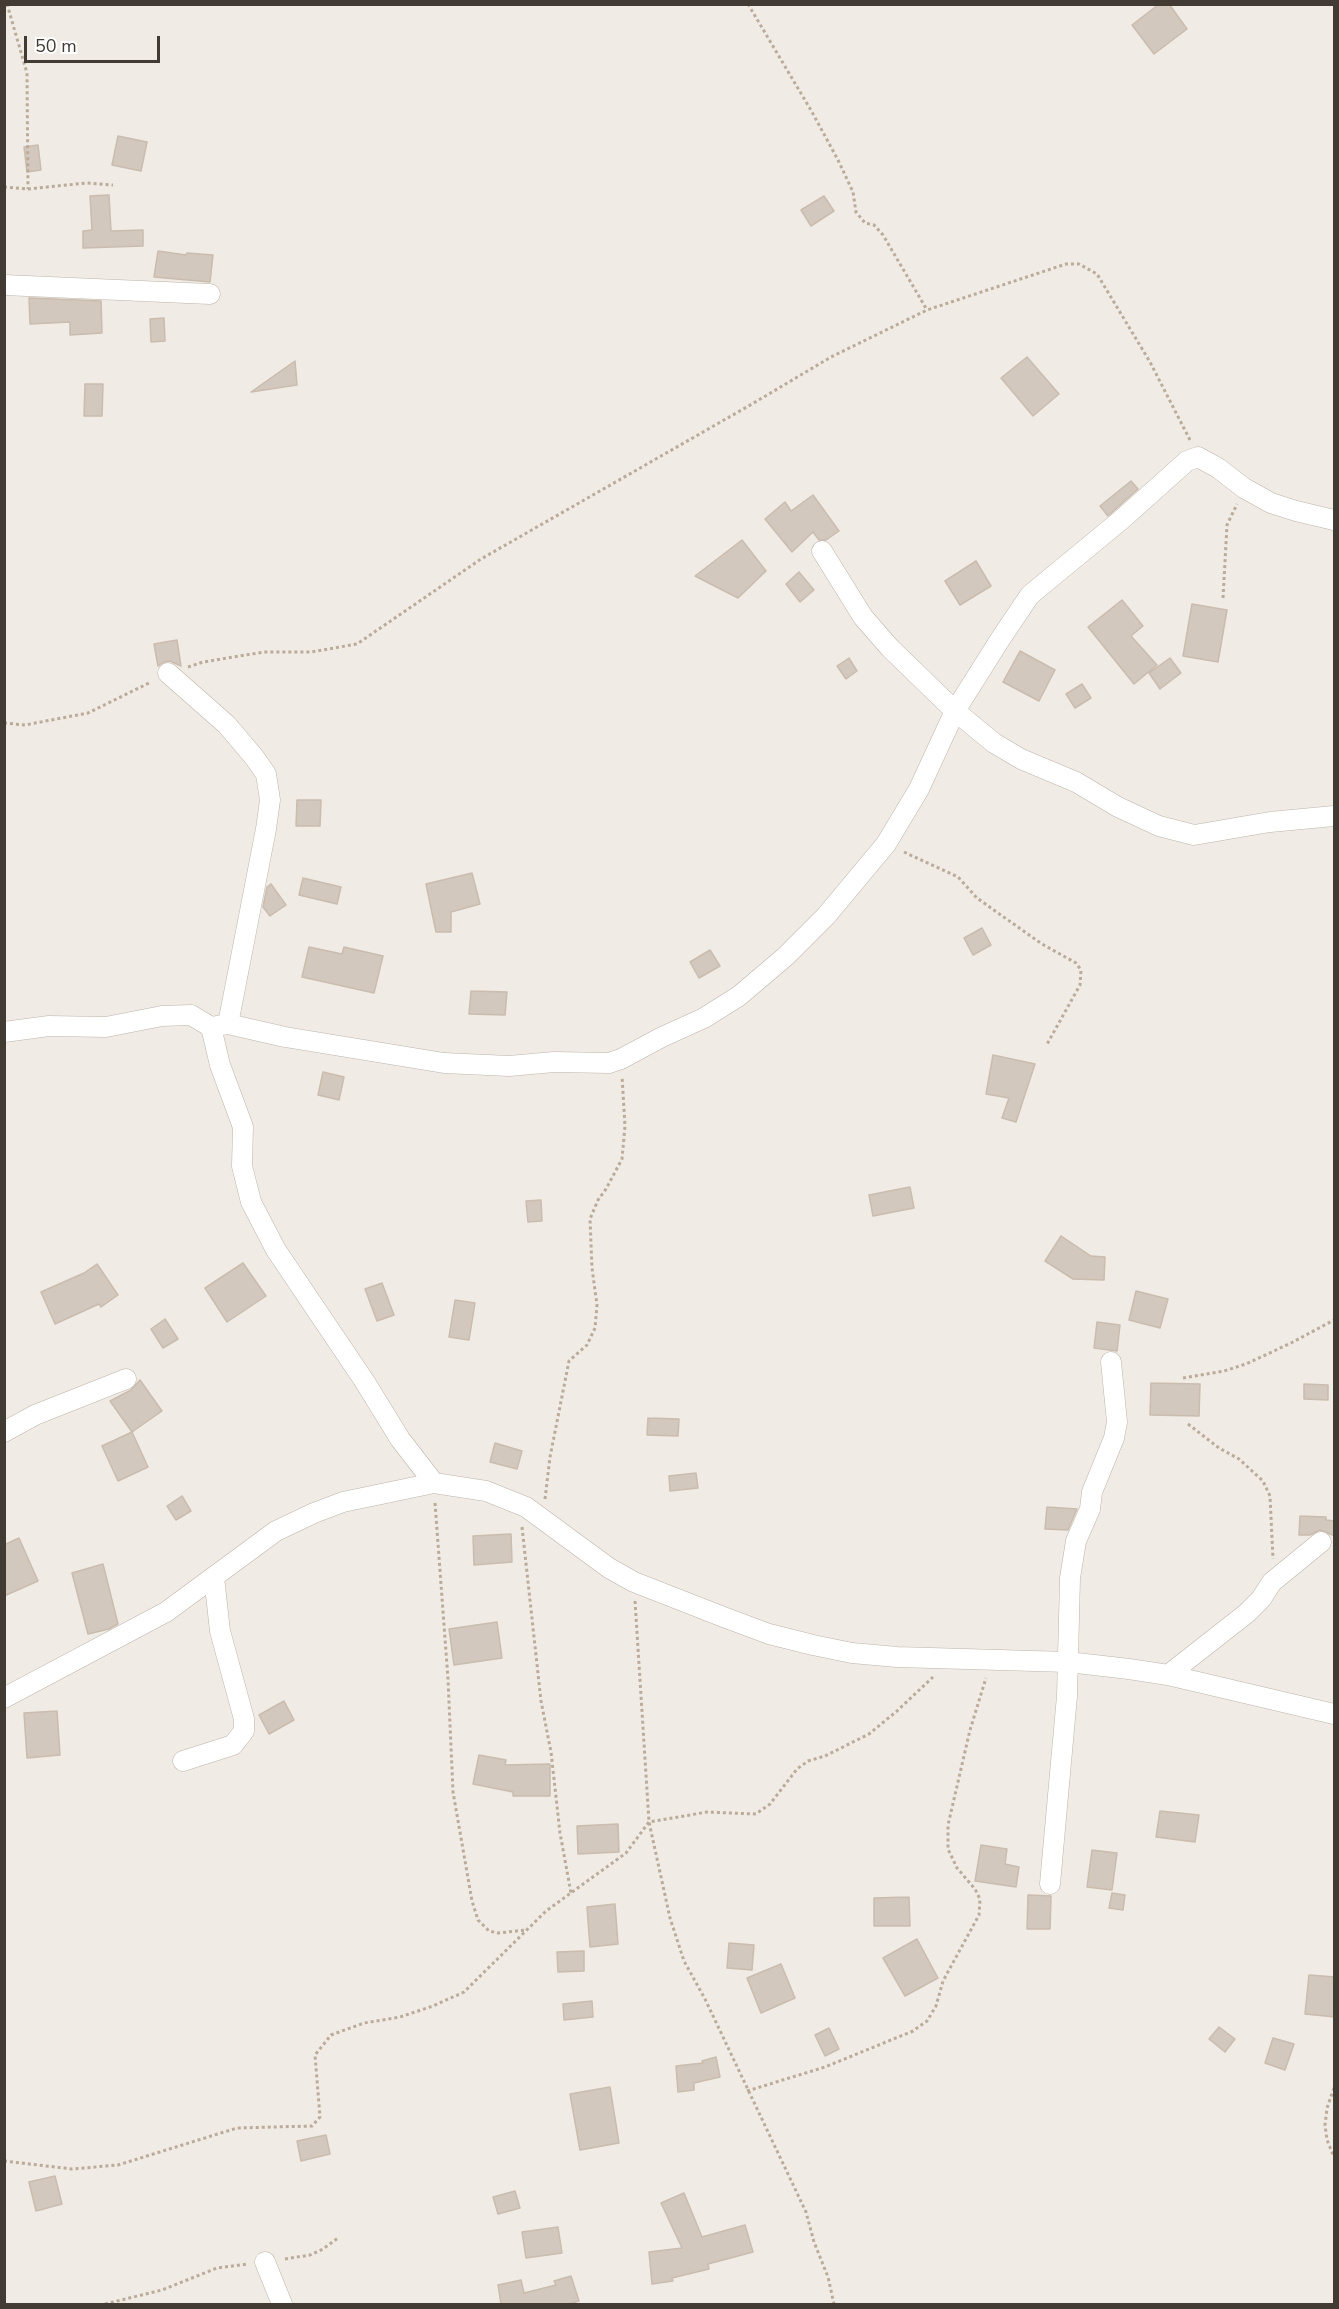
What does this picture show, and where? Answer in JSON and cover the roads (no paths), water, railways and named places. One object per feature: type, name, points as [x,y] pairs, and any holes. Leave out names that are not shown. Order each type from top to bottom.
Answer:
[{"type":"street","points":[[4,285],[210,294]]},
{"type":"street","points":[[4,1032],[49,1026],[106,1027],[162,1016],[191,1016],[219,1026],[444,1063],[508,1066],[554,1062],[609,1063],[621,1059],[704,1018],[739,996],[786,956],[826,916],[885,844],[919,789],[955,711],[1030,595],[1121,520],[1187,461],[1198,457],[1270,503],[1335,520]]},
{"type":"street","points":[[822,551],[863,617],[890,648],[955,711],[994,743],[1021,759],[1076,782],[1118,807],[1159,826],[1194,835],[1270,822],[1335,816]]},
{"type":"street","points":[[168,673],[227,725],[266,774],[270,800],[266,829],[219,1026],[220,1065],[243,1127],[242,1166],[251,1202],[276,1250],[365,1382],[400,1439],[434,1483]]},
{"type":"street","points":[[1050,1884],[1067,1696],[1070,1578],[1076,1541],[1090,1509],[1092,1492],[1114,1438],[1117,1422],[1111,1362]]},
{"type":"street","points":[[4,1432],[35,1415],[126,1379]]},
{"type":"street","points":[[4,1698],[166,1612],[276,1531],[343,1502],[434,1483],[486,1491],[514,1502],[543,1518],[609,1568],[634,1582],[737,1622],[813,1645],[863,1654],[1068,1662],[1168,1675],[1335,1714]]},
{"type":"street","points":[[1168,1675],[1247,1613],[1261,1599],[1272,1582],[1321,1542]]},
{"type":"street","points":[[183,1761],[233,1745],[244,1731],[244,1719],[220,1631],[214,1577]]},
{"type":"street","points":[[265,2262],[282,2304]]}]
